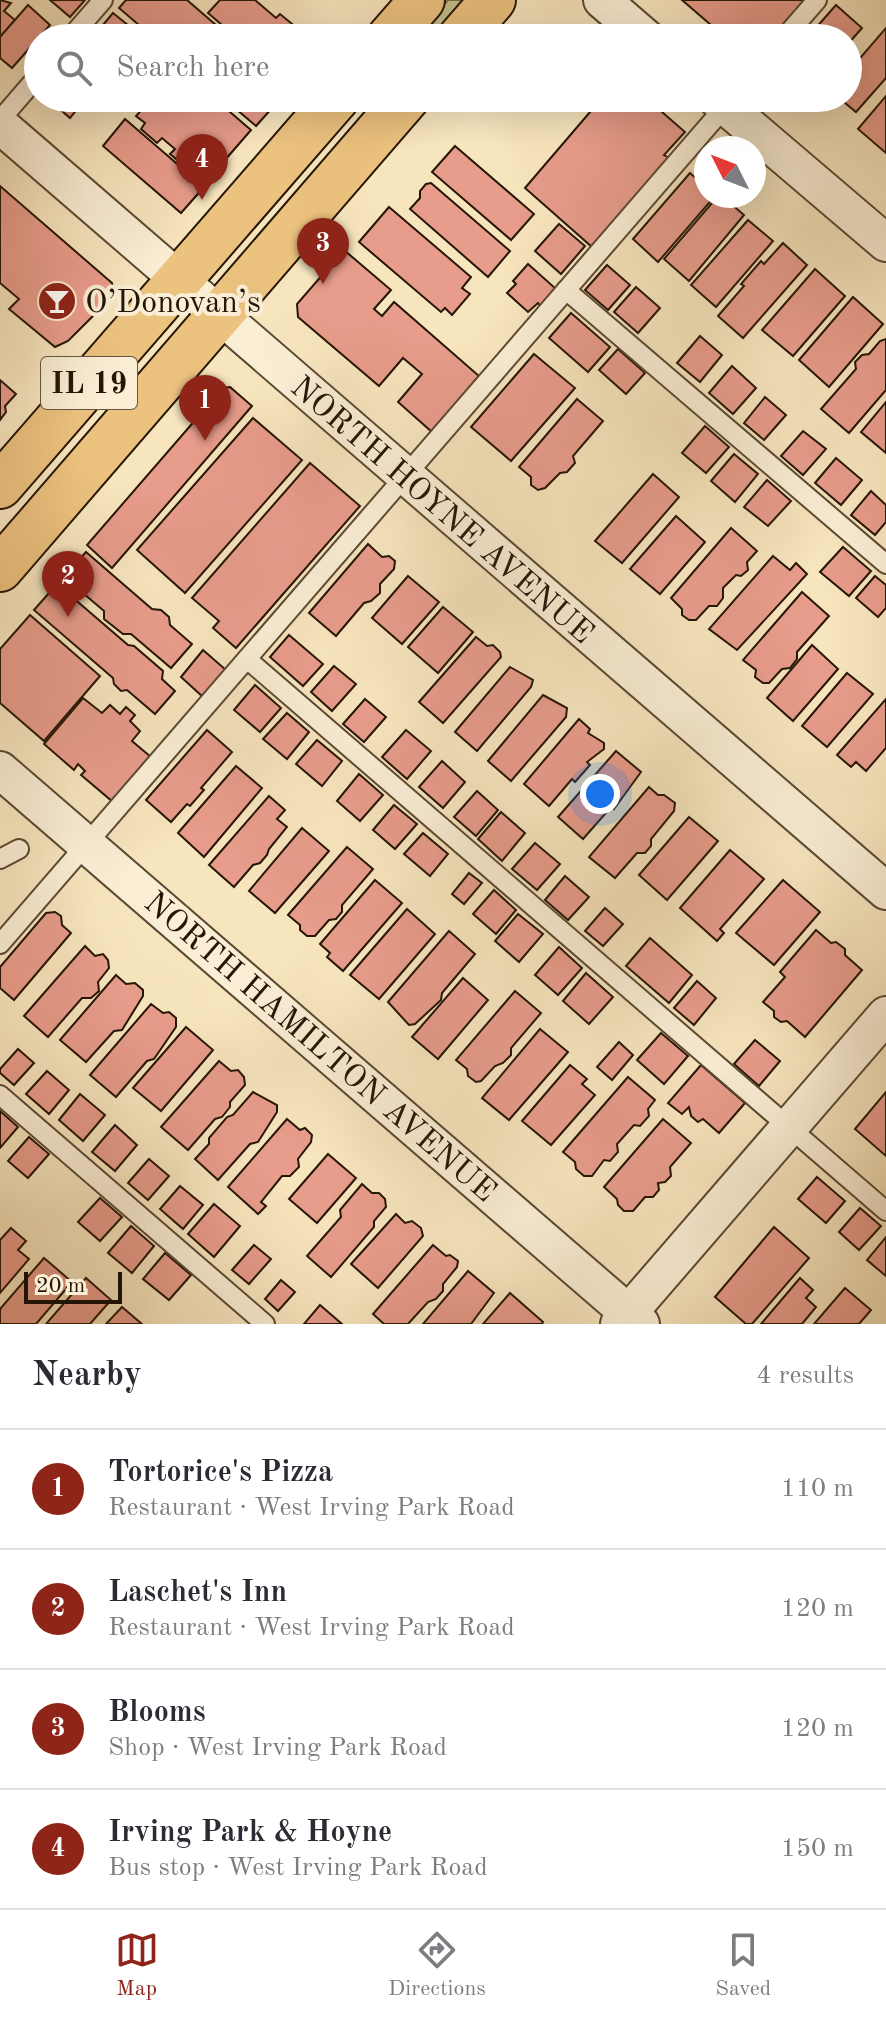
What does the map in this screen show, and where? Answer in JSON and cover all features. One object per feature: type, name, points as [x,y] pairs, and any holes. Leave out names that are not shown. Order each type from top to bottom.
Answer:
[{"type":"main road","points":[[401,24],[422,0]]},
{"type":"main road","points":[[472,24],[493,0]]},
{"type":"main road","name":"IL 19","points":[[0,486],[325,112]]},
{"type":"main road","name":"IL 19","points":[[0,569],[395,112]]},
{"type":"street","points":[[602,0],[630,24]]},
{"type":"street","points":[[737,112],[886,243]]},
{"type":"street","name":"NORTH HOYNE AVENUE","points":[[0,122],[219,316],[886,891]]},
{"type":"street","name":"NORTH HAMILTON AVENUE","points":[[0,770],[629,1320]]},
{"type":"street","points":[[629,1320],[886,1015]]},
{"type":"lane","points":[[82,24],[103,0]]},
{"type":"lane","points":[[796,24],[817,0]]},
{"type":"lane","points":[[0,122],[24,93]]},
{"type":"lane","points":[[0,944],[566,290],[715,112]]},
{"type":"lane","points":[[566,290],[886,564]]},
{"type":"lane","points":[[247,659],[886,1211]]},
{"type":"lane","points":[[0,859],[19,849]]},
{"type":"lane","points":[[0,1095],[265,1324]]},
{"type":"green space","points":[[448,0],[472,0],[451,24],[427,24]]},
{"type":"building","points":[[0,0],[11,3],[4,11],[15,20],[0,37]]},
{"type":"building","points":[[50,0],[85,0],[70,17]]},
{"type":"building","points":[[126,0],[187,0],[215,24],[138,24],[119,8]]},
{"type":"building","points":[[220,0],[255,0],[276,18],[280,14],[292,24],[221,24],[208,13]]},
{"type":"building","points":[[682,0],[808,0],[787,24],[710,24]]},
{"type":"building","points":[[28,5],[49,24],[24,24],[24,54],[12,68],[0,58],[0,37]]},
{"type":"building","points":[[836,5],[857,24],[819,24]]},
{"type":"building","points":[[113,13],[127,24],[104,24]]},
{"type":"building","points":[[886,28],[886,78],[862,105],[862,56]]},
{"type":"building","points":[[886,96],[886,153],[858,129]]},
{"type":"building","points":[[140,112],[230,112],[251,130],[205,183],[170,154],[175,149],[162,138],[157,143],[141,129],[145,123],[136,116]]},
{"type":"building","points":[[240,112],[268,112],[256,126]]},
{"type":"building","points":[[590,112],[662,112],[685,132],[664,155],[669,158],[592,247],[525,188]]},
{"type":"building","points":[[125,119],[204,187],[181,213],[103,146]]},
{"type":"building","points":[[455,146],[534,214],[511,240],[432,172]]},
{"type":"building","points":[[690,173],[694,176],[694,208],[705,208],[658,262],[633,239]]},
{"type":"building","points":[[431,183],[510,251],[488,277],[410,209],[420,198],[420,191]]},
{"type":"building","points":[[0,186],[112,283],[113,293],[92,317],[68,341],[55,347],[9,309],[19,299],[0,283]]},
{"type":"building","points":[[389,207],[471,277],[462,288],[470,294],[452,315],[445,308],[441,312],[359,242]]},
{"type":"building","points":[[708,208],[736,208],[744,215],[689,281],[664,259]]},
{"type":"building","points":[[748,220],[773,241],[716,307],[691,285]]},
{"type":"building","points":[[559,224],[585,246],[561,274],[535,251]]},
{"type":"building","points":[[783,243],[807,265],[743,338],[718,316],[761,261],[764,264]]},
{"type":"building","points":[[344,250],[391,290],[374,309],[382,316],[394,302],[479,376],[432,432],[398,402],[422,374],[403,358],[379,386],[298,317],[297,304]]},
{"type":"building","points":[[528,264],[556,289],[541,307],[538,303],[528,312],[507,293]]},
{"type":"building","points":[[607,265],[630,285],[608,310],[585,290]]},
{"type":"building","points":[[815,269],[845,296],[793,356],[762,330]]},
{"type":"building","points":[[636,287],[660,308],[638,333],[614,312]]},
{"type":"building","points":[[853,297],[883,324],[829,387],[799,360]]},
{"type":"building","points":[[571,313],[610,347],[588,372],[549,338]]},
{"type":"building","points":[[700,336],[722,355],[700,382],[677,363]]},
{"type":"building","points":[[886,339],[886,390],[849,433],[821,409],[856,369],[855,362]]},
{"type":"building","points":[[618,349],[645,373],[626,394],[599,370]]},
{"type":"building","points":[[534,354],[575,388],[511,461],[471,427]]},
{"type":"building","points":[[732,366],[756,388],[733,414],[709,393]]},
{"type":"building","points":[[0,380],[16,394],[5,406],[6,412],[0,420]]},
{"type":"building","points":[[230,387],[252,406],[112,568],[87,545],[223,388]]},
{"type":"building","points":[[765,397],[786,415],[764,440],[744,423]]},
{"type":"building","points":[[577,399],[603,421],[573,456],[575,463],[567,472],[560,473],[545,488],[538,490],[531,485],[531,477],[519,467]]},
{"type":"building","points":[[886,402],[886,453],[861,432]]},
{"type":"building","points":[[253,418],[302,460],[185,593],[137,550]]},
{"type":"building","points":[[705,426],[729,447],[706,473],[682,453]]},
{"type":"building","points":[[803,431],[826,449],[803,475],[781,456]]},
{"type":"building","points":[[734,454],[758,474],[735,502],[711,481]]},
{"type":"building","points":[[836,458],[862,480],[841,505],[815,483]]},
{"type":"building","points":[[310,463],[360,506],[236,648],[213,628],[219,621],[192,598]]},
{"type":"building","points":[[653,474],[679,497],[622,563],[595,541]]},
{"type":"building","points":[[767,480],[791,501],[768,526],[744,507]]},
{"type":"building","points":[[871,491],[886,505],[886,522],[875,535],[851,515]]},
{"type":"building","points":[[676,516],[705,542],[660,594],[630,569]]},
{"type":"building","points":[[731,528],[757,551],[747,562],[748,570],[741,576],[736,575],[723,588],[723,598],[717,606],[709,606],[696,620],[689,620],[671,598]]},
{"type":"building","points":[[368,544],[382,557],[389,556],[395,561],[394,569],[380,584],[380,593],[364,603],[336,636],[309,613]]},
{"type":"building","points":[[843,547],[871,571],[849,596],[820,572]]},
{"type":"building","points":[[86,552],[152,609],[161,610],[169,617],[170,625],[192,644],[171,668],[131,634],[123,634],[104,619],[104,611],[64,577]]},
{"type":"building","points":[[773,556],[790,570],[796,563],[807,574],[737,650],[709,629]]},
{"type":"building","points":[[408,576],[439,602],[402,644],[372,618]]},
{"type":"building","points":[[875,576],[886,585],[886,608],[878,617],[856,598]]},
{"type":"building","points":[[57,584],[163,671],[162,679],[175,691],[155,714],[127,690],[121,691],[113,678],[34,610]]},
{"type":"building","points":[[802,592],[829,616],[797,652],[797,659],[790,668],[782,669],[769,683],[763,683],[755,677],[756,670],[743,660]]},
{"type":"building","points":[[443,607],[473,632],[438,673],[408,647]]},
{"type":"building","points":[[30,615],[100,676],[44,741],[0,703],[0,649]]},
{"type":"building","points":[[289,635],[323,664],[303,686],[270,657]]},
{"type":"building","points":[[476,637],[487,646],[493,645],[501,657],[443,723],[419,702]]},
{"type":"building","points":[[812,645],[838,669],[793,721],[767,698]]},
{"type":"building","points":[[203,650],[226,670],[203,697],[181,677]]},
{"type":"building","points":[[334,666],[356,684],[332,711],[311,692]]},
{"type":"building","points":[[510,667],[533,680],[531,687],[477,751],[455,732]]},
{"type":"building","points":[[847,673],[873,694],[827,747],[802,726]]},
{"type":"building","points":[[255,685],[281,708],[260,732],[234,710]]},
{"type":"building","points":[[543,695],[567,708],[566,717],[511,781],[488,761]]},
{"type":"building","points":[[83,698],[102,713],[110,705],[120,714],[126,707],[135,715],[130,721],[140,731],[132,741],[151,757],[113,802],[81,775],[85,771],[78,764],[74,770],[44,744]]},
{"type":"building","points":[[365,699],[386,717],[364,742],[343,724]]},
{"type":"building","points":[[886,699],[886,748],[866,771],[856,762],[851,767],[837,755]]},
{"type":"building","points":[[287,713],[309,732],[287,759],[263,739]]},
{"type":"building","points":[[579,719],[590,729],[588,733],[604,743],[604,749],[587,762],[590,765],[575,782],[572,779],[549,806],[524,784]]},
{"type":"building","points":[[207,730],[232,752],[201,788],[204,790],[171,822],[146,800]]},
{"type":"building","points":[[406,730],[431,751],[407,779],[382,757]]},
{"type":"building","points":[[317,740],[342,761],[322,786],[296,764]]},
{"type":"building","points":[[616,751],[641,772],[614,809],[612,806],[583,839],[558,817]]},
{"type":"building","points":[[442,761],[465,782],[443,808],[419,787]]},
{"type":"building","points":[[236,766],[262,788],[204,857],[178,833]]},
{"type":"building","points":[[359,774],[383,795],[360,821],[337,801]]},
{"type":"building","points":[[649,787],[675,803],[674,811],[651,839],[651,846],[645,853],[637,853],[615,878],[589,857]]},
{"type":"building","points":[[477,791],[498,810],[476,836],[454,817]]},
{"type":"building","points":[[269,796],[285,810],[277,819],[287,827],[260,863],[253,865],[234,887],[209,865]]},
{"type":"building","points":[[394,805],[417,824],[395,849],[373,830]]},
{"type":"building","points":[[501,812],[525,833],[502,861],[478,839]]},
{"type":"building","points":[[689,817],[718,841],[667,900],[639,875]]},
{"type":"building","points":[[302,828],[329,851],[275,913],[249,891]]},
{"type":"building","points":[[423,833],[448,854],[430,876],[404,854]]},
{"type":"building","points":[[535,843],[560,864],[537,890],[512,869]]},
{"type":"building","points":[[347,847],[373,869],[342,905],[342,912],[336,919],[329,920],[315,936],[307,936],[288,915]]},
{"type":"building","points":[[730,850],[764,879],[720,929],[724,933],[717,941],[680,908]]},
{"type":"building","points":[[469,873],[482,883],[464,904],[452,894]]},
{"type":"building","points":[[565,876],[589,897],[568,920],[545,900]]},
{"type":"building","points":[[375,880],[402,903],[343,971],[327,957],[330,953],[320,944]]},
{"type":"building","points":[[783,880],[820,912],[774,965],[736,933]]},
{"type":"building","points":[[494,890],[516,910],[496,934],[473,914]]},
{"type":"building","points":[[605,908],[623,924],[603,946],[585,931]]},
{"type":"building","points":[[407,909],[435,934],[379,999],[350,975]]},
{"type":"building","points":[[55,912],[71,933],[14,1000],[0,988],[0,967],[46,913]]},
{"type":"building","points":[[518,914],[543,934],[519,962],[495,941]]},
{"type":"building","points":[[816,930],[831,943],[836,942],[845,949],[845,955],[862,970],[805,1037],[787,1021],[781,1022],[774,1017],[774,1011],[763,1002],[785,977],[780,972]]},
{"type":"building","points":[[449,931],[475,954],[442,993],[441,1000],[415,1024],[409,1025],[388,1002]]},
{"type":"building","points":[[650,938],[692,975],[669,1003],[626,966]]},
{"type":"building","points":[[85,946],[95,956],[103,954],[109,968],[98,982],[99,991],[91,998],[82,998],[48,1037],[24,1016]]},
{"type":"building","points":[[559,947],[582,968],[558,995],[535,975]]},
{"type":"building","points":[[586,973],[613,997],[589,1024],[563,1001]]},
{"type":"building","points":[[116,975],[126,984],[135,983],[143,990],[143,996],[122,1030],[114,1031],[86,1062],[60,1040]]},
{"type":"building","points":[[463,978],[488,1000],[438,1059],[412,1037]]},
{"type":"building","points":[[697,981],[716,998],[694,1025],[674,1008]]},
{"type":"building","points":[[515,991],[541,1013],[511,1048],[511,1055],[476,1082],[456,1060]]},
{"type":"building","points":[[151,1004],[176,1018],[176,1027],[154,1059],[147,1061],[116,1097],[90,1075]]},
{"type":"building","points":[[186,1027],[213,1050],[161,1111],[133,1088]]},
{"type":"building","points":[[540,1029],[568,1052],[509,1120],[482,1098]]},
{"type":"building","points":[[661,1033],[688,1056],[664,1084],[637,1060]]},
{"type":"building","points":[[755,1040],[780,1061],[759,1086],[734,1064]]},
{"type":"building","points":[[619,1042],[633,1055],[612,1080],[597,1067]]},
{"type":"building","points":[[18,1049],[34,1063],[14,1085],[0,1073],[0,1069]]},
{"type":"building","points":[[219,1061],[231,1071],[238,1070],[244,1077],[245,1085],[222,1117],[215,1119],[188,1150],[161,1127]]},
{"type":"building","points":[[570,1065],[587,1079],[582,1084],[595,1095],[551,1145],[522,1121]]},
{"type":"building","points":[[701,1065],[745,1103],[719,1133],[703,1119],[698,1122],[691,1116],[689,1107],[682,1114],[668,1103]]},
{"type":"building","points":[[47,1071],[69,1090],[49,1114],[26,1094]]},
{"type":"building","points":[[628,1077],[655,1100],[648,1109],[649,1116],[640,1126],[634,1125],[617,1144],[618,1152],[610,1161],[604,1160],[592,1176],[584,1176],[576,1169],[575,1162],[563,1152]]},
{"type":"building","points":[[253,1092],[277,1105],[277,1112],[258,1142],[250,1144],[218,1180],[195,1159],[227,1117],[233,1115]]},
{"type":"building","points":[[886,1092],[886,1156],[855,1129]]},
{"type":"building","points":[[80,1094],[105,1115],[83,1141],[59,1120]]},
{"type":"building","points":[[0,1111],[18,1127],[0,1148]]},
{"type":"building","points":[[287,1119],[300,1130],[305,1128],[312,1135],[311,1142],[298,1159],[299,1167],[290,1176],[282,1176],[261,1202],[266,1206],[258,1214],[228,1187]]},
{"type":"building","points":[[663,1119],[691,1143],[670,1167],[671,1176],[665,1182],[658,1183],[659,1190],[653,1197],[645,1197],[633,1211],[624,1211],[604,1187]]},
{"type":"building","points":[[115,1125],[137,1145],[115,1171],[92,1152]]},
{"type":"building","points":[[29,1137],[49,1154],[28,1178],[8,1161]]},
{"type":"building","points":[[328,1154],[356,1178],[317,1223],[289,1199]]},
{"type":"building","points":[[149,1159],[169,1176],[148,1200],[128,1183]]},
{"type":"building","points":[[817,1177],[845,1201],[826,1223],[798,1199]]},
{"type":"building","points":[[362,1184],[372,1193],[379,1193],[385,1199],[386,1207],[374,1221],[374,1227],[331,1277],[307,1256],[341,1217],[340,1210]]},
{"type":"building","points":[[180,1186],[203,1205],[183,1229],[160,1209]]},
{"type":"building","points":[[100,1198],[122,1217],[100,1241],[78,1222]]},
{"type":"building","points":[[214,1204],[240,1226],[214,1257],[188,1234]]},
{"type":"building","points":[[860,1208],[881,1226],[859,1250],[839,1232]]},
{"type":"building","points":[[396,1214],[405,1223],[412,1221],[421,1228],[423,1236],[378,1288],[351,1264]]},
{"type":"building","points":[[131,1226],[154,1246],[132,1273],[108,1253]]},
{"type":"building","points":[[774,1227],[809,1258],[752,1324],[746,1324],[715,1297]]},
{"type":"building","points":[[11,1228],[26,1241],[18,1250],[29,1259],[0,1293],[0,1240]]},
{"type":"building","points":[[886,1237],[886,1276],[867,1260]]},
{"type":"building","points":[[254,1245],[271,1259],[249,1284],[232,1270]]},
{"type":"building","points":[[433,1245],[458,1261],[457,1267],[443,1284],[443,1291],[408,1324],[384,1324],[373,1314]]},
{"type":"building","points":[[165,1253],[191,1275],[169,1300],[143,1279]]},
{"type":"building","points":[[44,1258],[72,1282],[36,1324],[0,1324],[0,1309]]},
{"type":"building","points":[[468,1271],[494,1293],[471,1324],[423,1324]]},
{"type":"building","points":[[86,1278],[111,1300],[90,1324],[46,1324]]},
{"type":"building","points":[[800,1278],[813,1290],[806,1298],[816,1307],[802,1324],[761,1324]]},
{"type":"building","points":[[281,1280],[295,1292],[278,1311],[265,1299]]},
{"type":"building","points":[[845,1288],[871,1310],[859,1324],[814,1324]]},
{"type":"building","points":[[510,1293],[543,1322],[542,1324],[483,1324]]},
{"type":"building","points":[[320,1305],[342,1324],[304,1324]]},
{"type":"building","points":[[122,1307],[142,1324],[106,1324]]},
{"type":"place","name":"Irving Park & Hoyne","points":[[202,200]]},
{"type":"place","name":"Blooms","points":[[323,284]]},
{"type":"place","name":"O’Donovan’s","points":[[57,301]]},
{"type":"place","name":"Tortorice's Pizza","points":[[205,441]]},
{"type":"place","name":"Laschet's Inn","points":[[68,617]]}]
